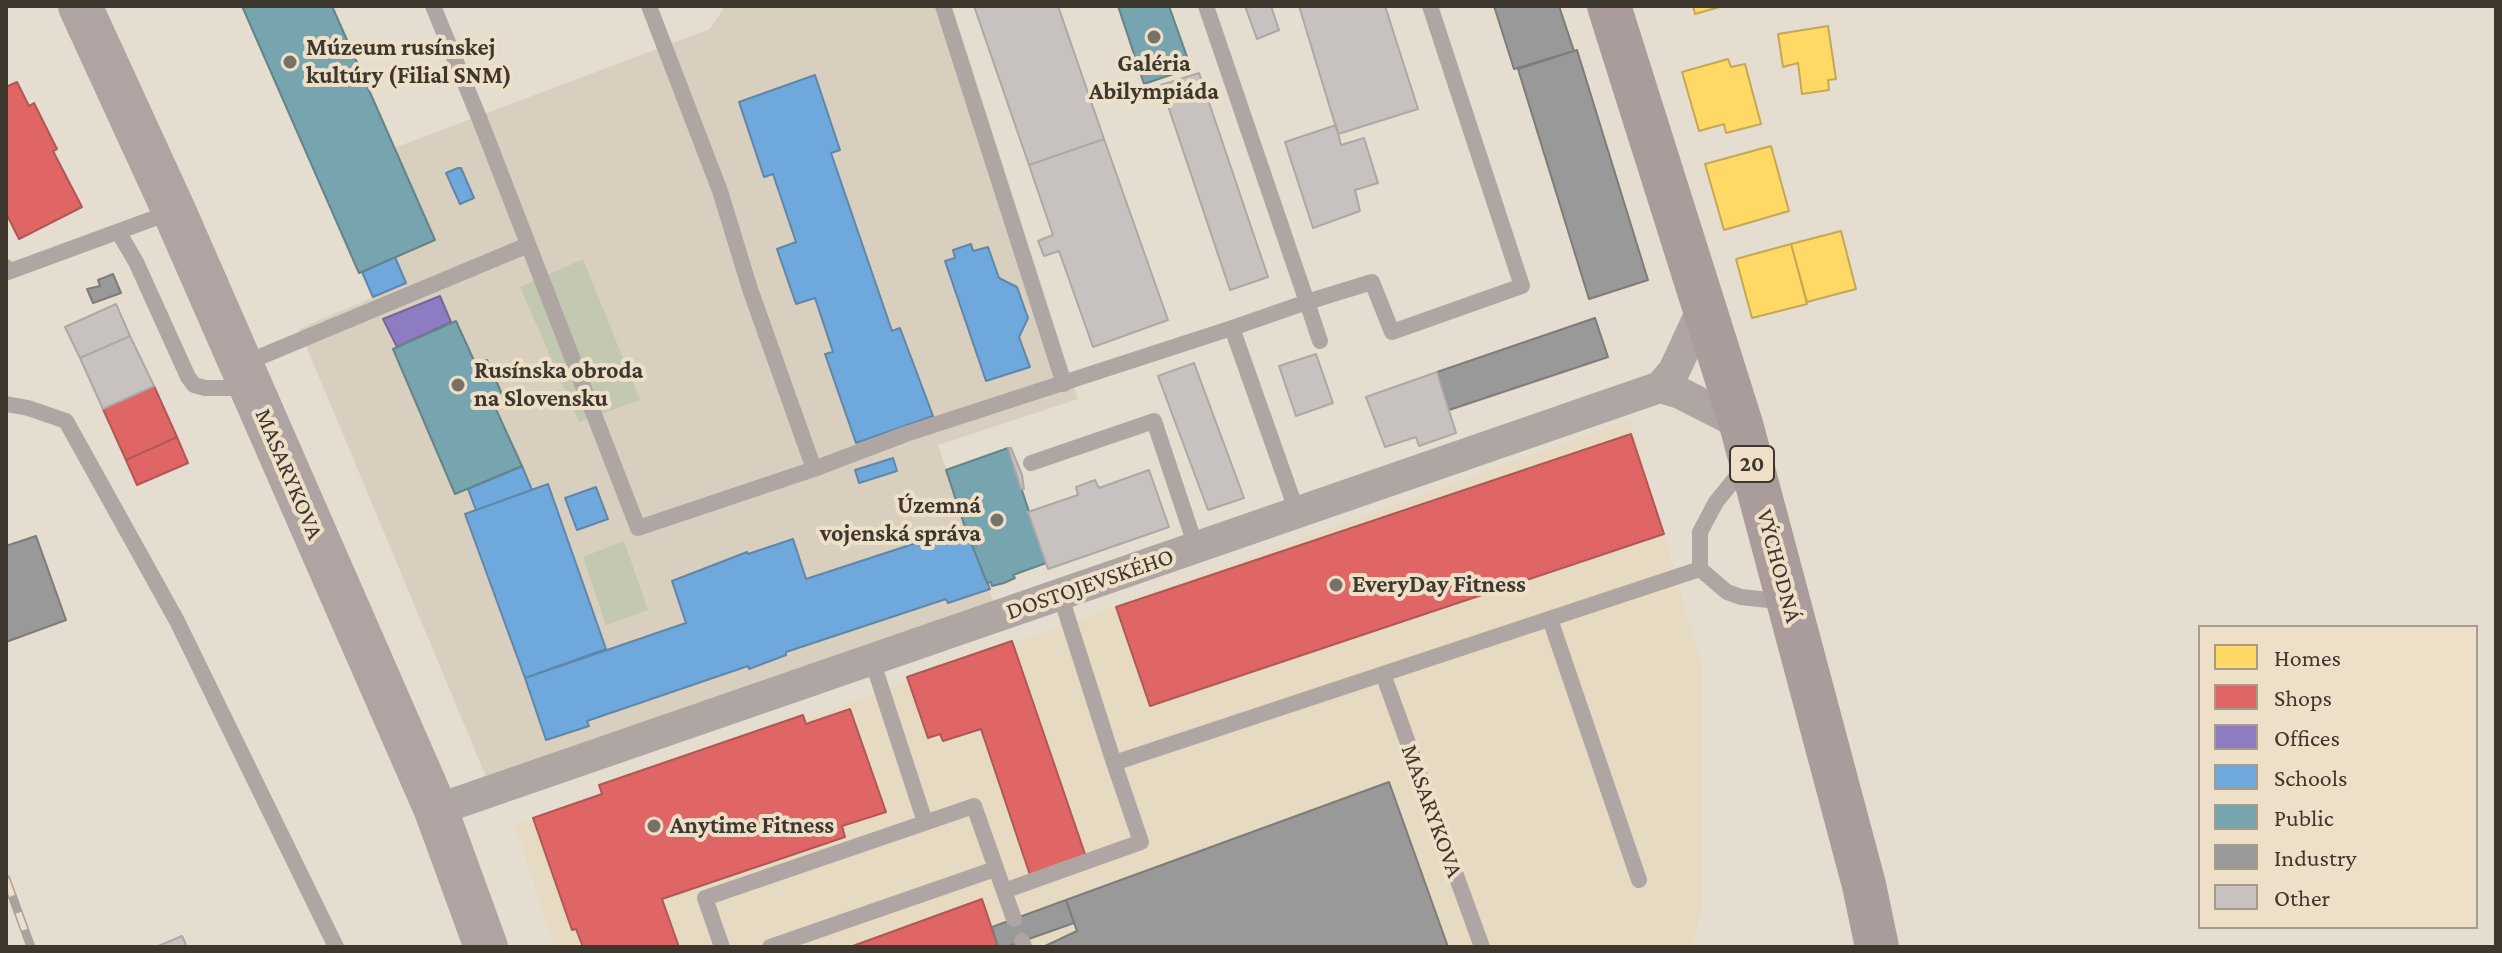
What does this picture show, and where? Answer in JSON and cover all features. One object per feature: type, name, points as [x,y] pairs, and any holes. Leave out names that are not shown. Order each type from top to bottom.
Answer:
[{"type":"main road","name":"VÝCHODNÁ","points":[[1609,6],[1746,442],[1864,885],[1872,941]]},
{"type":"street","name":"MASARYKOVA","points":[[80,6],[174,211],[436,810],[486,947]]},
{"type":"street","points":[[1704,306],[1674,371],[1660,387],[1680,393],[1746,442]]},
{"type":"street","name":"DOSTOJEVSKÉHO","points":[[436,810],[1660,387]]},
{"type":"lane","points":[[433,6],[638,528],[814,469],[906,434],[1372,282],[1392,332],[1522,286],[1430,6]]},
{"type":"lane","points":[[649,6],[720,191],[750,289],[814,469]]},
{"type":"lane","points":[[943,6],[1064,384]]},
{"type":"lane","points":[[1206,6],[1320,341]]},
{"type":"lane","points":[[6,267],[8,272],[174,211]]},
{"type":"lane","points":[[119,233],[136,262],[188,377],[194,385],[205,388],[247,376],[528,245]]},
{"type":"lane","points":[[1232,328],[1297,512]]},
{"type":"lane","points":[[6,404],[66,421],[177,621],[336,947]]},
{"type":"lane","points":[[1031,463],[1154,421],[1196,547]]},
{"type":"lane","points":[[1746,442],[1700,532],[1700,569],[1727,592],[1741,597],[1789,602]]},
{"type":"lane","points":[[1114,763],[1700,569]]},
{"type":"lane","points":[[1004,891],[1141,842],[1060,594]]},
{"type":"lane","points":[[1550,619],[1639,880]]},
{"type":"lane","points":[[872,660],[925,822]]},
{"type":"lane","name":"MASARYKOVA","points":[[1383,674],[1482,947]]},
{"type":"lane","points":[[722,947],[705,898],[974,806],[1014,919]]},
{"type":"lane","points":[[770,947],[995,869]]},
{"type":"shaded area","points":[[725,6],[952,6],[1078,399],[938,445],[999,616],[492,791],[299,329],[406,283],[395,257],[394,148],[710,29]]},
{"type":"shaded area","points":[[1630,419],[1702,665],[1702,906],[1693,947],[554,947],[515,825]]},
{"type":"green space","points":[[583,259],[640,400],[579,422],[520,287]]},
{"type":"green space","points":[[624,541],[648,610],[606,625],[583,557]]},
{"type":"building: Homes","points":[[1693,6],[1723,6],[1695,14]]},
{"type":"building: Homes","points":[[1828,26],[1836,79],[1828,80],[1829,90],[1802,94],[1798,63],[1783,67],[1778,34]]},
{"type":"building: Homes","points":[[1728,59],[1731,67],[1745,64],[1761,124],[1726,133],[1724,124],[1699,131],[1682,72]]},
{"type":"building: Homes","points":[[1771,146],[1789,211],[1724,230],[1705,164]]},
{"type":"building: Homes","points":[[1841,231],[1856,289],[1807,302],[1791,244]]},
{"type":"building: Homes","points":[[1791,244],[1807,304],[1752,318],[1736,259]]},
{"type":"building: Shops","points":[[17,82],[29,106],[34,103],[57,149],[53,151],[82,207],[19,239],[6,213],[6,87]]},
{"type":"building: Shops","points":[[154,386],[177,437],[126,460],[103,409]]},
{"type":"building: Shops","points":[[1631,434],[1664,534],[1150,706],[1116,607]]},
{"type":"building: Shops","points":[[177,437],[188,463],[137,485],[126,460]]},
{"type":"building: Shops","points":[[1012,641],[1086,857],[1030,875],[981,729],[943,741],[940,734],[928,738],[907,677]]},
{"type":"building: Shops","points":[[850,709],[886,812],[842,826],[845,837],[662,899],[679,947],[583,947],[576,929],[572,930],[533,818],[602,794],[599,785],[803,715],[806,724]]},
{"type":"building: Shops","points":[[982,899],[998,947],[850,947]]},
{"type":"building: Offices","points":[[440,296],[451,322],[397,347],[383,319]]},
{"type":"building: Schools","points":[[815,75],[840,150],[831,153],[892,331],[900,328],[933,416],[856,443],[825,354],[833,352],[815,298],[796,304],[777,249],[796,242],[773,174],[764,177],[739,102]]},
{"type":"building: Schools","points":[[461,168],[474,198],[460,204],[446,173]]},
{"type":"building: Schools","points":[[971,244],[973,251],[988,247],[999,278],[1017,287],[1028,318],[1019,337],[1030,367],[986,381],[945,261],[955,258],[953,250]]},
{"type":"building: Schools","points":[[395,257],[406,283],[373,297],[362,272]]},
{"type":"building: Schools","points":[[893,458],[897,471],[859,483],[855,470]]},
{"type":"building: Schools","points":[[522,466],[532,490],[476,510],[468,489]]},
{"type":"building: Schools","points":[[548,484],[606,649],[525,678],[465,514]]},
{"type":"building: Schools","points":[[596,487],[608,519],[577,530],[565,498]]},
{"type":"building: Schools","points":[[965,527],[990,589],[948,603],[946,599],[786,652],[786,655],[749,669],[748,666],[587,721],[589,726],[546,740],[525,678],[686,623],[672,581],[747,552],[793,539],[806,579]]},
{"type":"building: Public","points":[[242,6],[332,6],[435,240],[359,273]]},
{"type":"building: Public","name":"Galéria Abilympiáda","points":[[1118,6],[1169,6],[1191,68],[1144,84]]},
{"type":"building: Public","points":[[456,321],[476,365],[487,360],[505,401],[494,405],[522,466],[455,494],[393,349]]},
{"type":"building: Public","name":"Územná vojenská správa","points":[[1008,448],[1046,563],[992,586],[991,582],[987,583],[946,470]]},
{"type":"building: Industry","points":[[1494,6],[1559,6],[1574,51],[1514,69]]},
{"type":"building: Industry","points":[[1577,50],[1648,280],[1589,299],[1518,69]]},
{"type":"building: Industry","points":[[113,274],[121,293],[93,303],[87,289],[100,286],[98,280]]},
{"type":"building: Industry","points":[[1595,318],[1608,357],[1449,410],[1437,372]]},
{"type":"building: Industry","points":[[36,536],[66,620],[6,642],[6,546]]},
{"type":"building: Industry","points":[[1389,782],[1448,947],[1043,947],[1077,931],[1066,900]]},
{"type":"building: Industry","points":[[1066,900],[1074,923],[1006,947],[998,947],[992,927]]},
{"type":"building: Other","points":[[974,6],[1058,6],[1104,139],[1029,165]]},
{"type":"building: Other","points":[[1245,6],[1271,6],[1279,30],[1257,39]]},
{"type":"building: Other","points":[[1299,6],[1385,6],[1418,109],[1338,134]]},
{"type":"building: Other","points":[[1199,73],[1268,277],[1230,290],[1161,85]]},
{"type":"building: Other","points":[[1336,125],[1341,145],[1364,138],[1378,183],[1355,190],[1360,211],[1313,228],[1285,142]]},
{"type":"building: Other","points":[[1104,139],[1168,320],[1093,347],[1059,251],[1044,256],[1038,241],[1053,235],[1029,165]]},
{"type":"building: Other","points":[[116,304],[130,336],[80,358],[65,327]]},
{"type":"building: Other","points":[[130,336],[154,386],[103,409],[80,358]]},
{"type":"building: Other","points":[[1316,354],[1333,403],[1296,416],[1279,366]]},
{"type":"building: Other","points":[[1194,363],[1244,498],[1208,510],[1158,376]]},
{"type":"building: Other","points":[[1437,372],[1456,433],[1419,446],[1416,437],[1385,447],[1366,397]]},
{"type":"building: Other","points":[[1008,448],[1011,448],[1022,475],[1024,489],[1021,489]]},
{"type":"building: Other","points":[[1149,470],[1169,527],[1048,569],[1028,512],[1078,495],[1076,487],[1095,480],[1099,488]]},
{"type":"building: Other","points":[[182,936],[187,947],[156,947]]},
{"type":"railway","points":[[6,879],[31,947]]},
{"type":"place","name":"Galéria Abilympiáda","points":[[1154,37]]},
{"type":"place","name":"Múzeum rusínskej kultúry (Filial SNM)","points":[[290,62]]},
{"type":"place","name":"Rusínska obroda na Slovensku","points":[[458,385]]},
{"type":"place","name":"Územná vojenská správa","points":[[997,520]]},
{"type":"place","name":"EveryDay Fitness","points":[[1336,585]]},
{"type":"place","name":"Anytime Fitness","points":[[654,826]]}]
